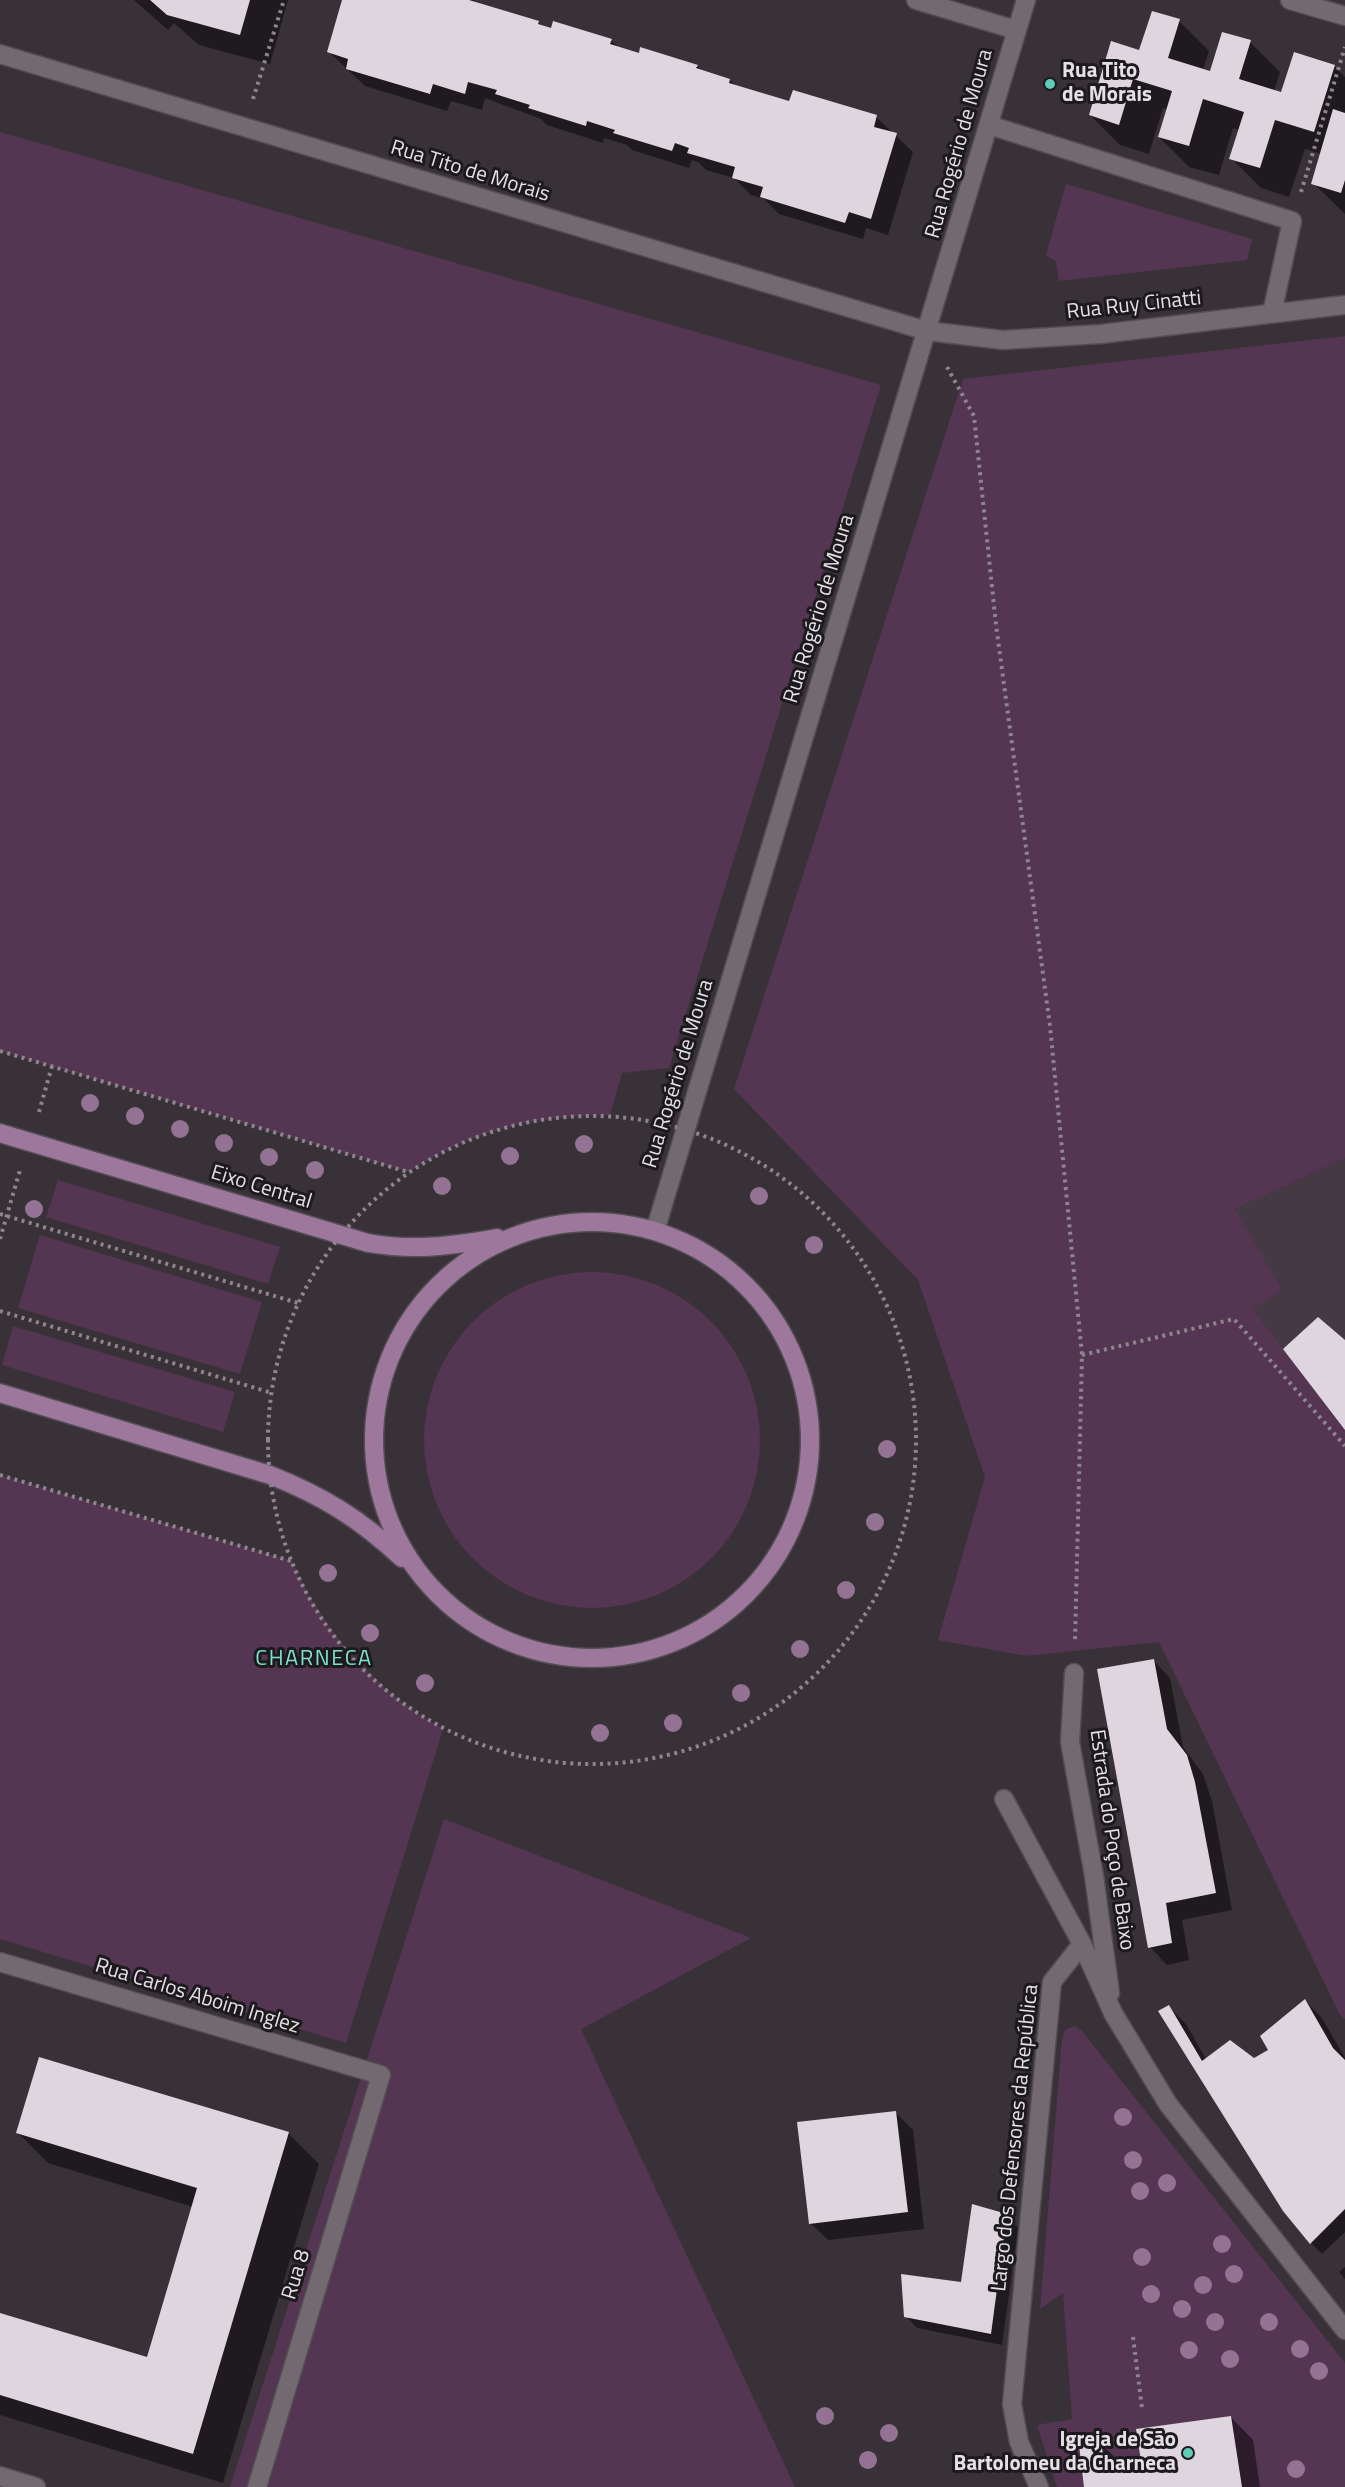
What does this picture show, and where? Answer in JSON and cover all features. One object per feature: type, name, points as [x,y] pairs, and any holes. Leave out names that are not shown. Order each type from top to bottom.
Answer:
[{"type":"main road","name":"Eixo Central","points":[[0,1133],[340,1235],[402,1249],[442,1247],[513,1236]]},
{"type":"main road","points":[[0,1393],[270,1475],[310,1491],[346,1511],[419,1574],[464,1618],[490,1634],[548,1655],[611,1659],[661,1648],[699,1631],[741,1600],[769,1569],[798,1515],[806,1485],[810,1422],[805,1391],[796,1361],[783,1333],[766,1307],[721,1263],[695,1247],[656,1231],[605,1221],[574,1222],[543,1227],[513,1236],[459,1266],[436,1287],[405,1329],[386,1366],[374,1427],[380,1490],[388,1520],[419,1574]]},
{"type":"street","points":[[916,0],[1016,30]]},
{"type":"street","name":"Rua Rogério de Moura","points":[[656,1231],[1026,0]]},
{"type":"street","points":[[1290,0],[1345,16]]},
{"type":"street","name":"Rua Tito de Morais","points":[[0,54],[927,331]]},
{"type":"street","points":[[989,125],[1292,221],[1272,313]]},
{"type":"street","name":"Rua Ruy Cinatti","points":[[927,331],[1003,340],[1101,334],[1345,305]]},
{"type":"street","name":"Estrada do Poço de Baixo","points":[[1074,1673],[1070,1742],[1094,1876],[1113,2013]]},
{"type":"street","points":[[1004,1799],[1082,1944],[1113,2013],[1168,2104],[1345,2330]]},
{"type":"street","name":"Largo dos Defensores da República","points":[[1039,2487],[1019,2442],[1012,2404],[1052,1982],[1082,1944]]},
{"type":"street","name":"Rua Carlos Aboim Inglez","points":[[0,1962],[381,2075]]},
{"type":"street","name":"Rua 8","points":[[257,2487],[381,2075]]},
{"type":"street","points":[[0,2476],[36,2487]]},
{"type":"path","points":[[243,128],[284,0]]},
{"type":"path","points":[[1292,221],[1345,47]]},
{"type":"path","points":[[927,331],[974,416],[996,625],[1050,1026],[1082,1355],[1074,1673]]},
{"type":"path","points":[[0,1051],[408,1172]]},
{"type":"path","points":[[562,1116],[631,1116],[686,1128],[739,1149],[783,1177],[821,1209],[858,1255],[877,1284],[897,1329],[911,1382],[915,1410],[917,1444],[913,1488],[904,1531],[890,1569],[874,1601],[848,1640],[817,1674],[781,1704],[741,1728],[699,1747],[654,1759],[607,1764],[541,1761],[513,1755],[460,1737],[390,1694],[356,1662],[328,1627],[304,1589],[282,1536],[270,1475],[269,1419],[282,1347],[298,1303],[322,1259],[364,1209],[408,1172],[473,1137],[515,1123],[562,1116]]},
{"type":"path","points":[[0,1214],[298,1303]]},
{"type":"path","points":[[0,1311],[272,1393]]},
{"type":"path","points":[[1082,1355],[1234,1319],[1345,1446]]},
{"type":"path","points":[[0,1474],[292,1561]]},
{"type":"path","points":[[1133,2337],[1142,2408]]},
{"type":"shaded area","points":[[0,132],[881,385],[669,1068],[622,1073],[610,1115],[555,1118],[505,1128],[456,1146],[408,1172],[0,1051]]},
{"type":"shaded area","points":[[1066,184],[1252,239],[1247,260],[1059,281],[1056,262],[1046,255]]},
{"type":"shaded area","points":[[1345,336],[1345,1158],[1235,1209],[1282,1290],[1253,1309],[1345,1430],[1345,2019],[1340,2015],[1159,1642],[1027,1656],[938,1640],[985,1477],[918,1280],[734,1089],[963,379]]},
{"type":"shaded area","points":[[1345,1158],[1345,1430],[1252,1308],[1235,1209]]},
{"type":"shaded area","points":[[58,1180],[280,1247],[268,1284],[46,1217]]},
{"type":"shaded area","points":[[40,1235],[262,1302],[240,1374],[18,1308]]},
{"type":"shaded area","points":[[575,1272],[609,1272],[641,1279],[671,1291],[699,1310],[722,1333],[732,1346],[748,1376],[760,1423],[757,1473],[741,1519],[722,1547],[699,1570],[671,1589],[641,1601],[609,1608],[575,1608],[543,1601],[513,1589],[485,1570],[462,1547],[443,1519],[431,1489],[424,1457],[424,1423],[431,1391],[443,1361],[462,1333],[485,1310],[513,1291],[543,1279]]},
{"type":"shaded area","points":[[13,1326],[235,1392],[223,1432],[2,1365]]},
{"type":"shaded area","points":[[0,1475],[292,1561],[320,1612],[354,1657],[395,1696],[443,1729],[346,2043],[0,1939]]},
{"type":"shaded area","points":[[444,1819],[751,1938],[581,2029],[795,2487],[230,2487]]},
{"type":"shaded area","points":[[1074,2026],[1082,2031],[1345,2363],[1345,2487],[1057,2487],[1037,2425],[1072,2419],[1063,2293],[1040,2309],[1062,2039],[1065,2030]]},
{"type":"building","points":[[150,0],[250,0],[240,35],[167,15]]},
{"type":"building","points":[[342,0],[469,0],[539,21],[538,24],[551,28],[553,21],[612,39],[610,44],[639,53],[640,47],[698,65],[696,68],[730,79],[729,83],[789,101],[793,90],[877,115],[874,127],[897,133],[871,219],[849,212],[845,223],[760,197],[763,187],[732,178],[735,167],[687,153],[689,148],[675,143],[672,151],[613,133],[615,130],[587,121],[586,126],[528,108],[530,105],[495,94],[497,90],[468,82],[465,94],[433,84],[430,94],[346,69],[348,59],[327,52]]},
{"type":"building","points":[[1152,11],[1180,19],[1168,58],[1210,71],[1222,32],[1251,40],[1239,79],[1281,92],[1294,52],[1335,65],[1314,132],[1275,120],[1260,168],[1229,159],[1244,112],[1203,99],[1189,146],[1158,137],[1172,91],[1133,79],[1119,125],[1089,115],[1111,41],[1139,50]]},
{"type":"building","points":[[1333,109],[1345,113],[1345,180],[1341,193],[1311,184]]},
{"type":"building","points":[[1318,1317],[1345,1340],[1345,1430],[1283,1349]]},
{"type":"building","points":[[1154,1659],[1167,1729],[1187,1755],[1195,1782],[1216,1893],[1166,1903],[1172,1943],[1148,1948],[1097,1669]]},
{"type":"building","points":[[1305,1999],[1333,2048],[1345,2060],[1345,2209],[1310,2244],[1283,2211],[1158,2011],[1169,2005],[1202,2061],[1230,2040],[1254,2058],[1268,2050],[1260,2036]]},
{"type":"building","points":[[39,2057],[289,2132],[193,2454],[0,2395],[0,2313],[147,2357],[197,2188],[16,2133]]},
{"type":"building","points":[[896,2111],[908,2212],[809,2224],[797,2122]]},
{"type":"building","points":[[972,2204],[1007,2214],[991,2334],[904,2317],[901,2274],[961,2282]]},
{"type":"building","name":"Igreja de São Bartolomeu da Charneca","points":[[1231,2416],[1242,2487],[1084,2487],[1079,2445],[1101,2442],[1105,2466],[1141,2461],[1136,2429]]},
{"type":"place","name":"Rua Tito de Morais","points":[[1050,84]]},
{"type":"place","name":"Igreja de São Bartolomeu da Charneca","points":[[1188,2453]]},
{"type":"district","name":"CHARNECA","points":[[314,1660]]}]
